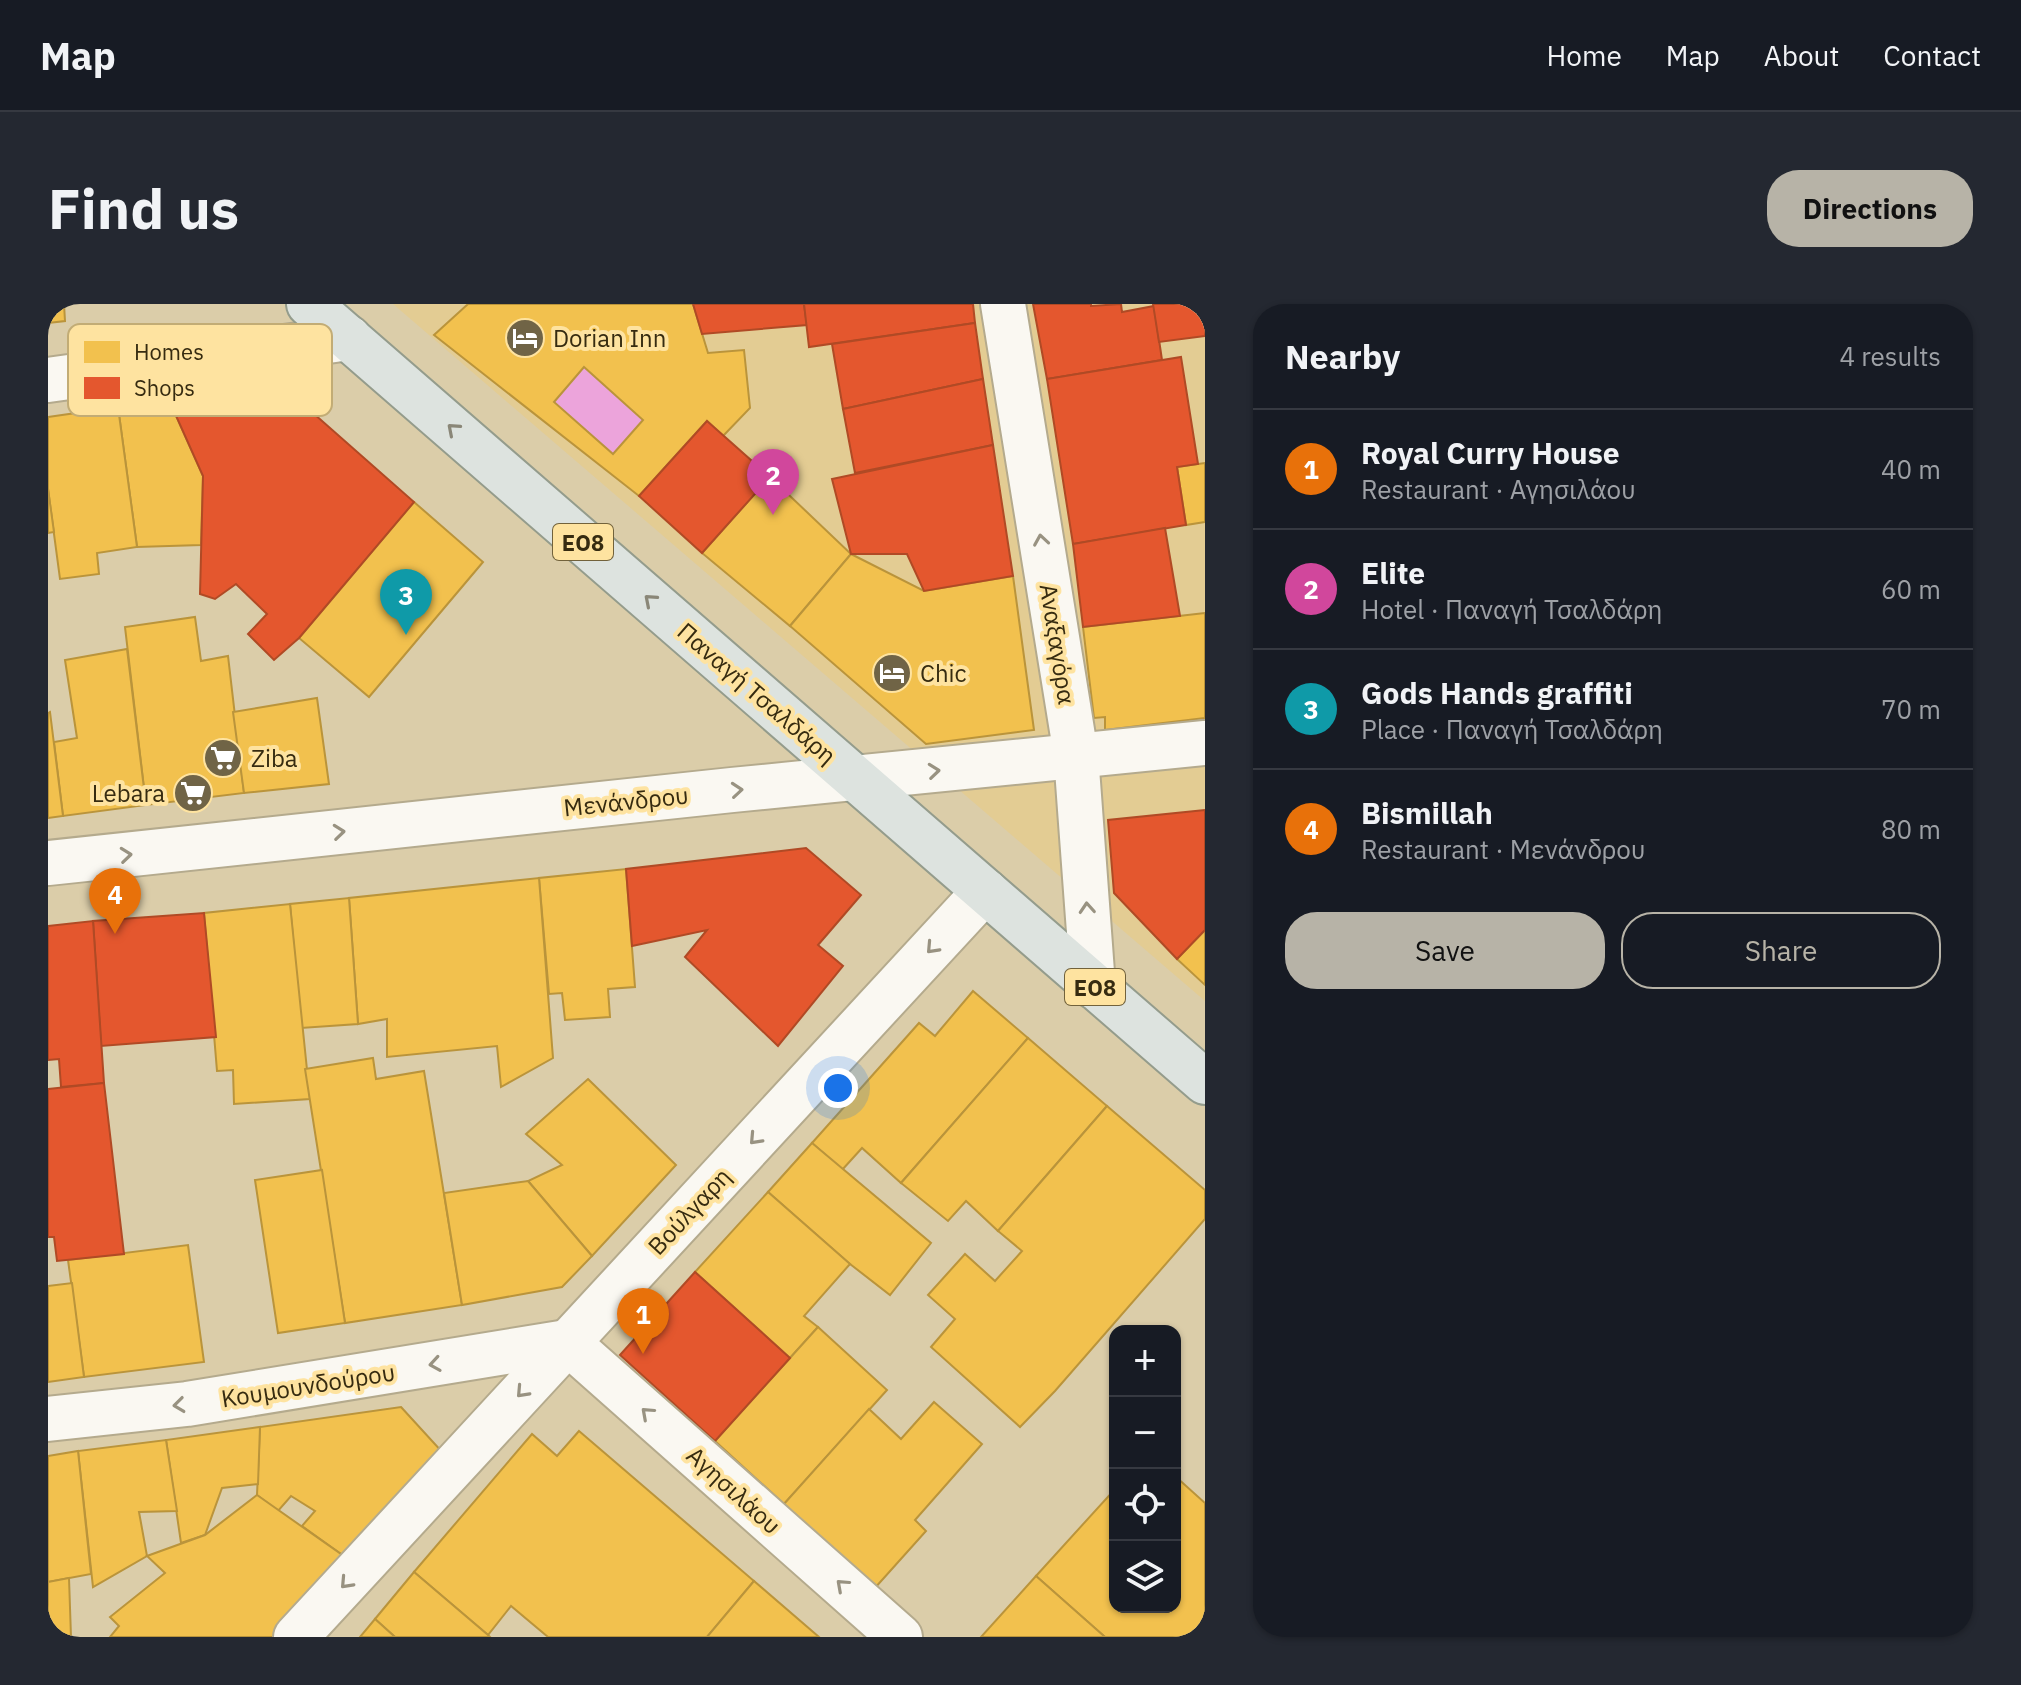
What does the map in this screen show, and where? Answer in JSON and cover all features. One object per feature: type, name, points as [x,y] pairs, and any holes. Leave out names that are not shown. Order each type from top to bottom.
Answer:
[{"type":"main road","name":"Παναγή Τσαλδάρη","points":[[309,304],[1205,1082]]},
{"type":"street","name":"Αναξαγόρα","points":[[1003,304],[1076,755],[1093,986]]},
{"type":"street","points":[[332,340],[349,338]]},
{"type":"street","points":[[48,380],[68,377]]},
{"type":"street","name":"Μενάνδρου","points":[[48,863],[1205,743]]},
{"type":"street","name":"Βούλγαρη","points":[[296,1637],[985,891]]},
{"type":"street","name":"Κουμουνδούρου","points":[[48,1419],[187,1404],[567,1342]]},
{"type":"street","name":"Αγησιλάου","points":[[567,1342],[900,1637]]},
{"type":"shaded area","points":[[393,304],[1205,304],[1205,1001]]},
{"type":"shaded area","points":[[584,367],[643,420],[613,454],[554,402]]},
{"type":"building: Homes","points":[[48,304],[64,304],[65,321],[48,323]]},
{"type":"building: Homes","points":[[468,304],[693,304],[708,353],[744,350],[750,408],[723,436],[707,421],[639,496],[434,335]],"holes":[[[584,367],[643,420],[613,454],[554,402]]]},
{"type":"building: Homes","points":[[68,414],[119,416],[137,547],[97,553],[99,574],[60,579],[48,489],[48,417]]},
{"type":"building: Homes","points":[[119,416],[176,416],[203,476],[201,545],[137,547]]},
{"type":"building: Homes","points":[[1205,463],[1205,522],[1186,525],[1177,467]]},
{"type":"building: Homes","points":[[770,477],[851,554],[790,626],[702,553]]},
{"type":"building: Homes","points":[[48,489],[54,532],[48,533]]},
{"type":"building: Homes","points":[[414,502],[483,562],[369,697],[299,638]]},
{"type":"building: Homes","points":[[851,554],[924,591],[1013,576],[1034,730],[926,744],[790,626]]},
{"type":"building: Homes","points":[[1205,613],[1205,718],[1105,730],[1105,717],[1094,718],[1083,627]]},
{"type":"building: Homes","points":[[195,617],[201,661],[228,656],[244,793],[146,805],[125,627]]},
{"type":"building: Homes","points":[[127,649],[146,805],[63,816],[54,742],[77,738],[65,660]]},
{"type":"building: Homes","points":[[317,698],[329,784],[244,793],[233,712]]},
{"type":"building: Homes","points":[[48,713],[63,816],[48,818]]},
{"type":"building: Homes","points":[[626,869],[635,987],[608,989],[610,1017],[565,1020],[562,993],[549,994],[539,878]]},
{"type":"building: Homes","points":[[539,878],[553,1058],[501,1087],[497,1046],[387,1057],[387,1019],[358,1024],[349,898]]},
{"type":"building: Homes","points":[[349,898],[358,1024],[301,1028],[290,904]]},
{"type":"building: Homes","points":[[290,904],[310,1099],[234,1104],[233,1070],[217,1071],[204,913]]},
{"type":"building: Homes","points":[[1205,930],[1205,985],[1177,959]]},
{"type":"building: Homes","points":[[973,991],[1028,1038],[901,1183],[862,1148],[842,1170],[812,1143],[919,1023],[935,1036]]},
{"type":"building: Homes","points":[[1028,1038],[1107,1106],[998,1231],[966,1201],[948,1221],[901,1183]]},
{"type":"building: Homes","points":[[373,1058],[376,1079],[424,1071],[462,1305],[345,1323],[305,1069]]},
{"type":"building: Homes","points":[[588,1079],[676,1165],[592,1256],[528,1181],[562,1165],[526,1134]]},
{"type":"building: Homes","points":[[1107,1106],[1205,1190],[1205,1219],[1020,1427],[931,1347],[955,1319],[928,1295],[965,1254],[995,1281],[1022,1251],[998,1231]]},
{"type":"building: Homes","points":[[812,1143],[931,1243],[890,1295],[768,1192]]},
{"type":"building: Homes","points":[[322,1170],[345,1323],[278,1333],[255,1180]]},
{"type":"building: Homes","points":[[528,1181],[592,1256],[562,1287],[462,1305],[444,1193]]},
{"type":"building: Homes","points":[[768,1192],[850,1264],[804,1316],[818,1327],[790,1358],[695,1272]]},
{"type":"building: Homes","points":[[188,1245],[204,1362],[84,1377],[68,1260]]},
{"type":"building: Homes","points":[[72,1283],[84,1377],[48,1382],[48,1286]]},
{"type":"building: Homes","points":[[818,1327],[887,1390],[784,1504],[715,1441]]},
{"type":"building: Homes","points":[[934,1402],[982,1444],[915,1520],[926,1531],[874,1589],[784,1504],[869,1409],[901,1439]]},
{"type":"building: Homes","points":[[401,1407],[444,1454],[348,1559],[302,1526],[315,1511],[291,1496],[278,1511],[257,1495],[260,1427]]},
{"type":"building: Homes","points":[[260,1427],[258,1484],[222,1488],[205,1535],[181,1543],[166,1440]]},
{"type":"building: Homes","points":[[579,1431],[754,1581],[707,1637],[548,1637],[511,1606],[488,1635],[414,1572],[532,1434],[557,1456]]},
{"type":"building: Homes","points":[[166,1440],[177,1511],[139,1512],[147,1556],[93,1587],[78,1451]]},
{"type":"building: Homes","points":[[78,1451],[91,1574],[48,1582],[48,1456]]},
{"type":"building: Homes","points":[[1181,1481],[1205,1503],[1205,1637],[1105,1637],[1036,1576],[1109,1496],[1109,1613],[1181,1613]]},
{"type":"building: Homes","points":[[257,1495],[348,1559],[275,1637],[110,1637],[119,1626],[110,1617],[165,1573],[147,1556],[205,1535]]},
{"type":"building: Homes","points":[[414,1572],[490,1637],[395,1637],[375,1619]]},
{"type":"building: Homes","points":[[1036,1576],[1105,1637],[981,1637]]},
{"type":"building: Homes","points":[[69,1578],[71,1637],[48,1637],[48,1582]]},
{"type":"building: Homes","points":[[754,1581],[819,1637],[707,1637]]},
{"type":"building: Homes","points":[[375,1619],[395,1637],[360,1637]]},
{"type":"building: Shops","points":[[693,304],[804,304],[807,325],[702,334]]},
{"type":"building: Shops","points":[[804,304],[973,304],[975,323],[809,347]]},
{"type":"building: Shops","points":[[1033,304],[1121,304],[1122,312],[1154,306],[1162,360],[1047,379]]},
{"type":"building: Shops","points":[[1153,304],[1205,304],[1205,336],[1159,342]]},
{"type":"building: Shops","points":[[975,323],[983,379],[843,409],[832,344]]},
{"type":"building: Shops","points":[[1181,357],[1198,464],[1177,467],[1186,525],[1073,544],[1047,379]]},
{"type":"building: Shops","points":[[983,379],[993,445],[855,473],[843,409]]},
{"type":"building: Shops","points":[[176,416],[316,416],[414,502],[299,638],[274,660],[248,634],[267,614],[236,584],[215,599],[200,594],[203,476]]},
{"type":"building: Shops","points":[[707,421],[770,477],[702,553],[639,496]]},
{"type":"building: Shops","points":[[993,445],[1013,576],[924,591],[907,554],[851,554],[832,479]]},
{"type":"building: Shops","points":[[1165,528],[1180,616],[1083,627],[1073,544]]},
{"type":"building: Shops","points":[[1205,810],[1205,930],[1177,959],[1114,893],[1108,820]]},
{"type":"building: Shops","points":[[806,848],[861,895],[818,945],[843,966],[778,1046],[685,957],[707,930],[632,946],[626,869]]},
{"type":"building: Shops","points":[[204,913],[216,1037],[101,1046],[93,921]]},
{"type":"building: Shops","points":[[93,921],[104,1083],[61,1087],[59,1059],[48,1060],[48,926]]},
{"type":"building: Shops","points":[[104,1083],[124,1254],[57,1261],[54,1237],[48,1237],[48,1089]]},
{"type":"building: Shops","points":[[695,1272],[790,1358],[715,1441],[620,1355]]},
{"type":"place","name":"Dorian Inn","points":[[525,338]]},
{"type":"place","name":"Elite","points":[[773,515]]},
{"type":"place","name":"Gods Hands graffiti","points":[[406,635]]},
{"type":"place","name":"Chic","points":[[892,673]]},
{"type":"place","name":"Ziba","points":[[223,758]]},
{"type":"place","name":"Lebara","points":[[193,793]]},
{"type":"place","name":"Bismillah","points":[[115,934]]},
{"type":"place","name":"Royal Curry House","points":[[643,1354]]}]
